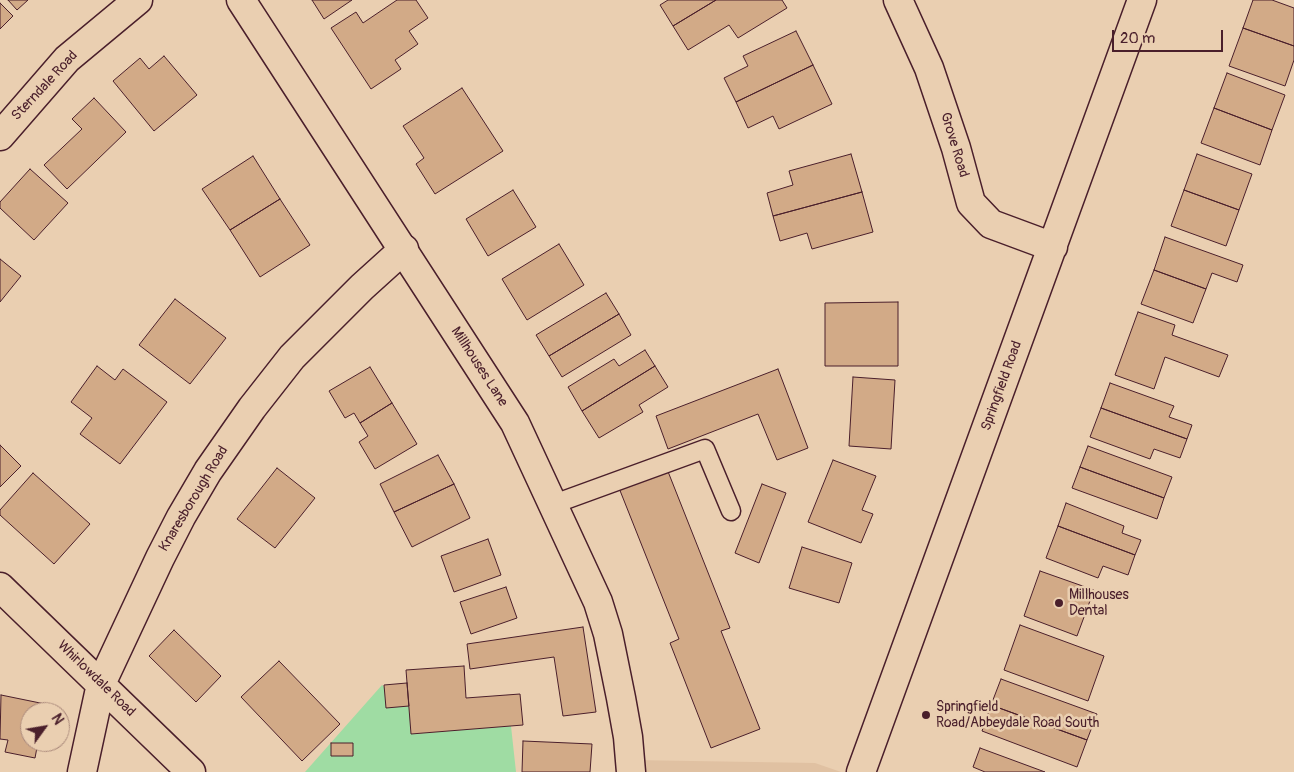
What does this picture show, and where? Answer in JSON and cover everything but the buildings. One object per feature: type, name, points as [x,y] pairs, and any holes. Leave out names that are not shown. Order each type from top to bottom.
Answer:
[{"type":"street","name":"Sterndale Road","points":[[0,136],[67,59],[138,0]]},
{"type":"street","name":"Millhouses Lane","points":[[240,0],[515,423],[598,602],[608,634],[628,737],[631,772]]},
{"type":"street","name":"Grove Road","points":[[898,0],[929,68],[956,148],[971,203],[991,224],[1053,247]]},
{"type":"street","name":"Springfield Road","points":[[861,772],[1142,0]]},
{"type":"street","name":"Knaresborough Road","points":[[82,772],[101,684],[180,517],[208,471],[252,408],[292,357],[362,287],[404,250]]},
{"type":"street","name":"Whirlowdale Road","points":[[0,587],[191,772]]},
{"type":"lane","points":[[554,504],[705,449],[731,511]]},
{"type":"shaded area","points":[[631,760],[815,763],[841,772],[631,772]]},
{"type":"green space","points":[[382,685],[409,706],[412,734],[511,726],[516,772],[305,772]]},
{"type":"place","name":"Millhouses Dental","points":[[1059,603]]},
{"type":"place","name":"Springfield Road/Abbeydale Road South","points":[[926,715]]}]
